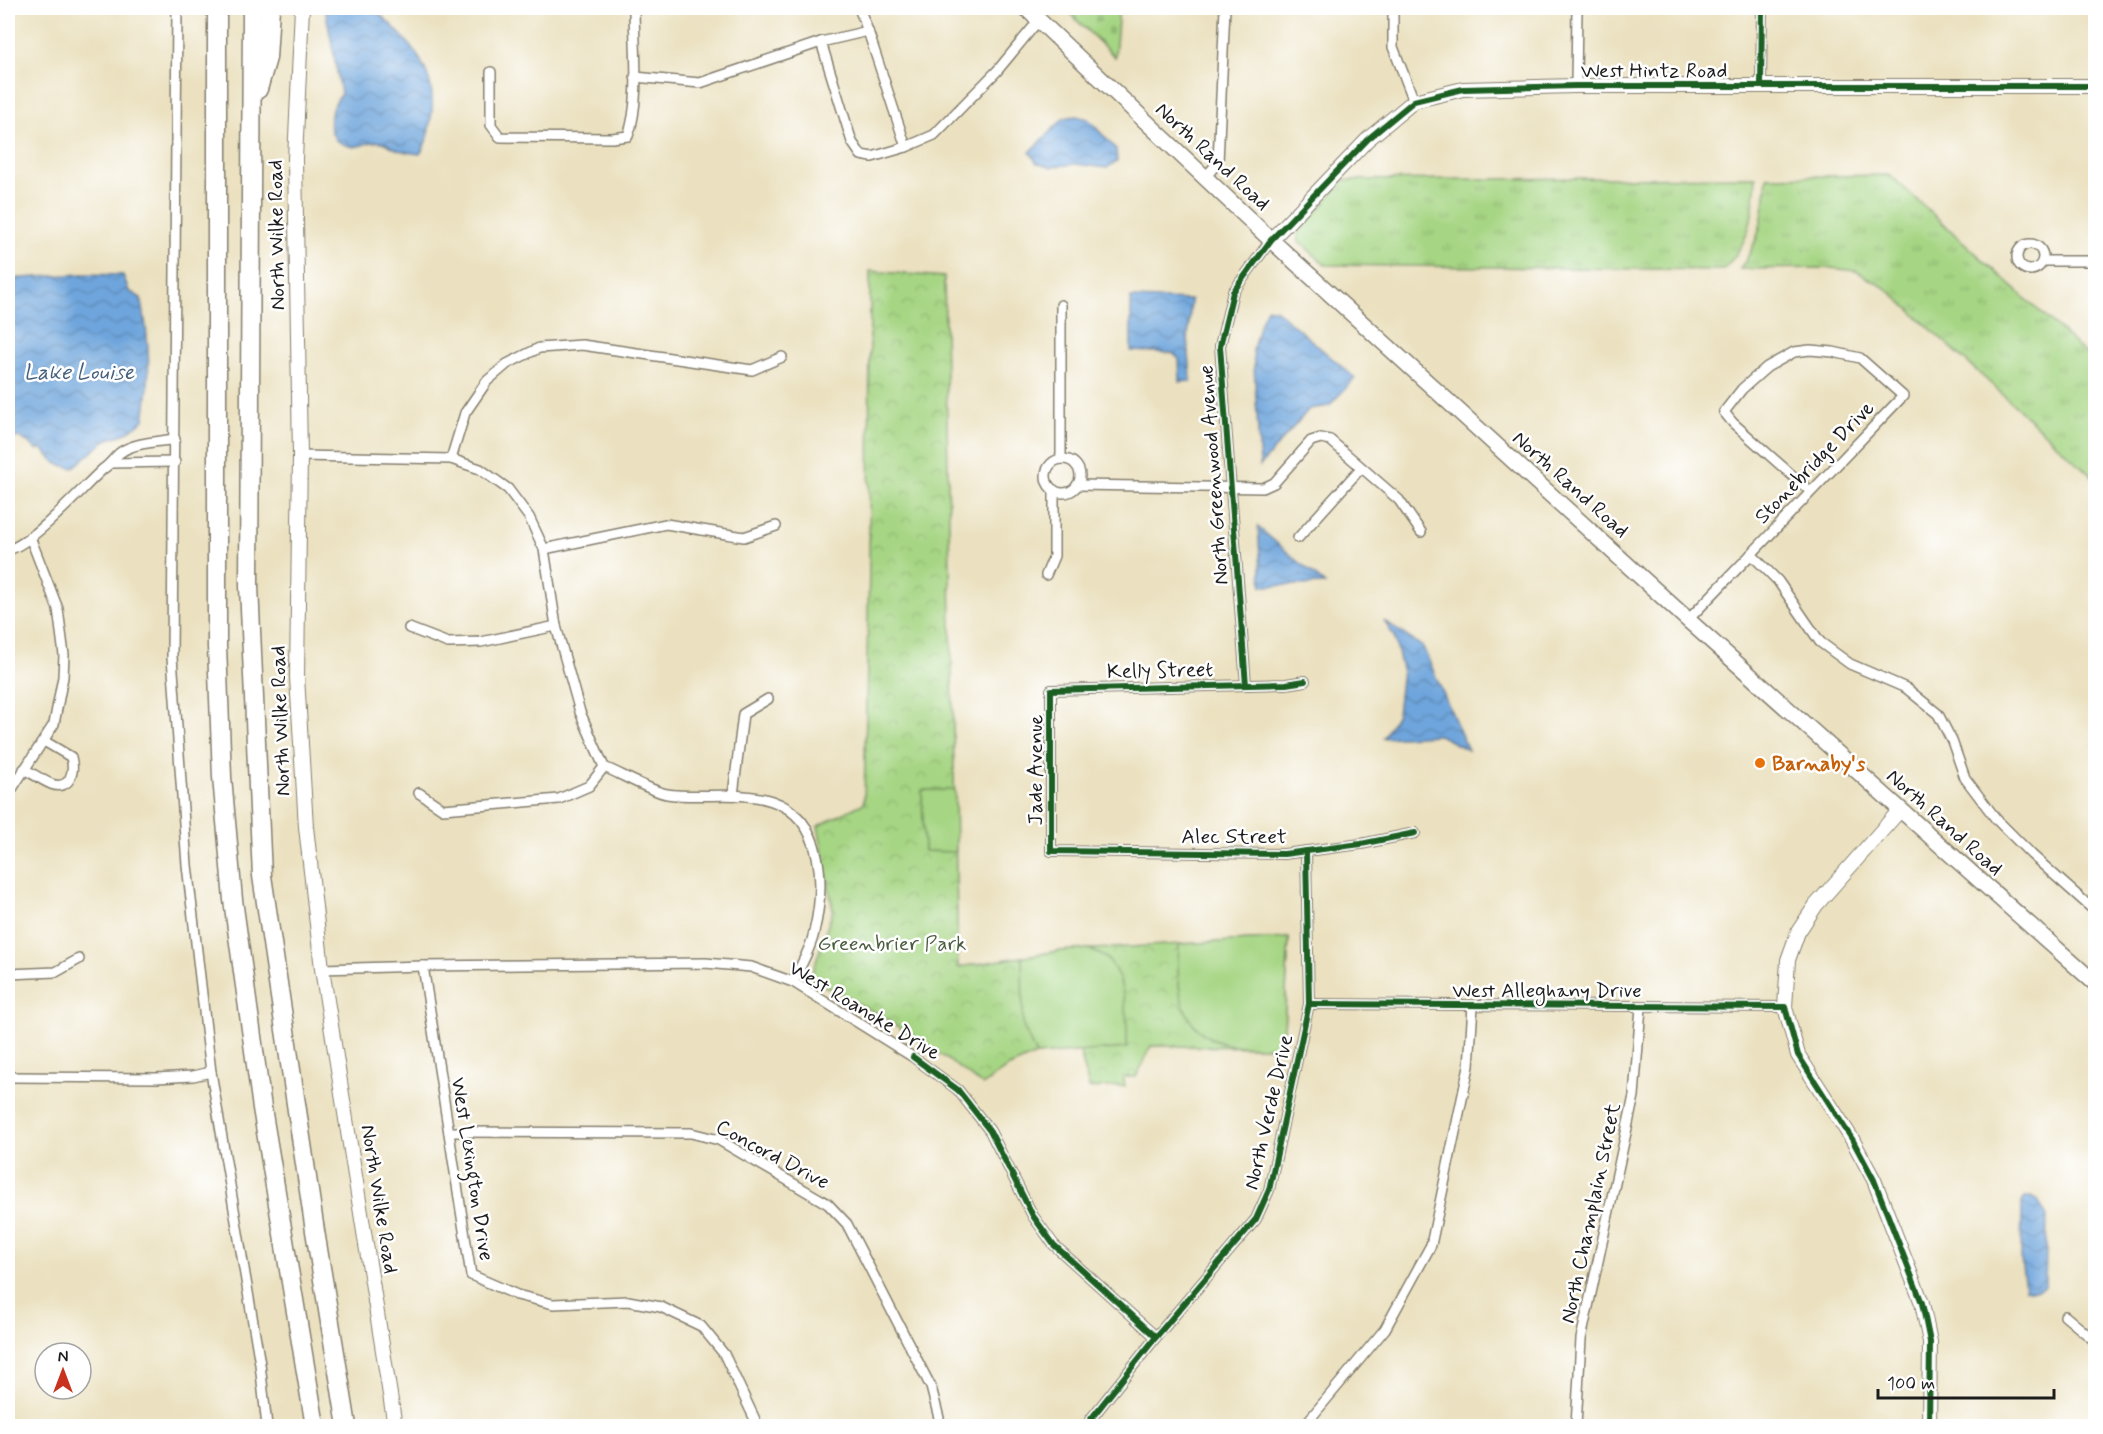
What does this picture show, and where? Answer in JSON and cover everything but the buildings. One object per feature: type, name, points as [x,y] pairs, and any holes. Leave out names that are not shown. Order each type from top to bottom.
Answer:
[{"type":"highway","points":[[218,8],[218,646],[222,777],[233,900],[260,1096],[315,1426]]},
{"type":"highway","points":[[252,8],[249,586],[262,876],[315,1231],[347,1426]]},
{"type":"highway","points":[[252,111],[267,58],[270,8]]},
{"type":"main road","name":"North Rand Road","points":[[1026,8],[1271,240],[1688,620],[2096,984]]},
{"type":"street","points":[[177,8],[172,657],[187,865],[211,1072],[260,1364],[267,1426]]},
{"type":"street","name":"North Wilke Road","points":[[302,8],[295,159],[300,456],[297,677],[306,827],[322,969],[395,1426]]},
{"type":"street","points":[[491,72],[491,126],[500,136],[612,138],[628,136],[633,122],[634,8]]},
{"type":"street","points":[[859,8],[906,147]]},
{"type":"street","points":[[1205,177],[1218,162],[1225,8]]},
{"type":"street","points":[[1393,8],[1393,47],[1414,101]]},
{"type":"street","points":[[1576,86],[1577,8]]},
{"type":"street","points":[[1761,86],[1762,8]]},
{"type":"street","points":[[821,42],[852,142],[857,151],[865,157],[872,157],[906,147],[934,135],[997,71],[1040,20]]},
{"type":"street","points":[[635,77],[700,83],[821,42],[868,31]]},
{"type":"street","name":"West Hintz Road","points":[[1271,240],[1368,140],[1414,101],[1463,89],[1576,86],[2096,86]]},
{"type":"street","name":"North Greenwood Avenue","points":[[1246,685],[1220,346],[1233,292],[1271,240]]},
{"type":"street","points":[[2043,261],[2096,261]]},
{"type":"street","points":[[1061,305],[1061,459]]},
{"type":"street","points":[[451,459],[465,413],[487,381],[507,364],[539,348],[582,345],[752,370],[782,357]]},
{"type":"street","name":"Stonebridge Drive","points":[[1688,620],[1903,396],[1860,358],[1833,352],[1810,350],[1794,352],[1767,367],[1742,389],[1724,412],[1733,423],[1810,491]]},
{"type":"street","points":[[1077,485],[1263,488],[1274,483],[1311,441],[1321,438],[1330,440],[1399,500],[1421,532]]},
{"type":"street","points":[[8,550],[16,548],[30,537],[89,481],[112,463],[121,452],[143,444],[175,439]]},
{"type":"street","points":[[300,456],[451,459],[480,469],[508,489],[529,517],[544,549],[556,626],[580,712],[604,767],[665,794],[733,795],[772,801],[796,815],[811,834],[818,861],[819,895],[814,933],[793,982]]},
{"type":"street","points":[[1061,459],[1071,461],[1079,470],[1077,485],[1069,491],[1054,490],[1048,483],[1047,474],[1052,463],[1061,459]]},
{"type":"street","points":[[112,463],[175,462]]},
{"type":"street","points":[[1298,538],[1361,468]]},
{"type":"street","points":[[1046,575],[1054,556],[1054,490]]},
{"type":"street","points":[[544,549],[666,524],[744,537],[776,526]]},
{"type":"street","points":[[8,795],[54,724],[63,677],[64,655],[58,609],[30,537]]},
{"type":"street","name":"Stonebridge Drive","points":[[1750,554],[1778,581],[1820,642],[1850,664],[1906,688],[1938,714],[1952,741],[1965,778],[1996,819],[2032,855],[2096,912]]},
{"type":"street","points":[[409,628],[448,644],[481,642],[556,626]]},
{"type":"street","name":"Kelly Street","points":[[1051,690],[1286,684],[1305,681]]},
{"type":"street","name":"Jade Avenue","points":[[1051,690],[1051,851]]},
{"type":"street","points":[[733,795],[743,714],[768,699]]},
{"type":"street","points":[[24,769],[53,785],[63,785],[69,781],[73,774],[71,757],[44,741]]},
{"type":"street","points":[[419,793],[443,809],[559,799],[589,786],[604,767]]},
{"type":"street","points":[[1900,810],[1816,904],[1798,932],[1788,960],[1785,1007],[1798,1055],[1852,1139],[1874,1180],[1922,1303],[1930,1342],[1929,1426]]},
{"type":"street","name":"Alec Street","points":[[1051,851],[1284,854],[1361,844],[1415,833]]},
{"type":"street","name":"North Verde Drive","points":[[1087,1426],[1156,1337],[1256,1220],[1269,1190],[1309,1004],[1306,851]]},
{"type":"street","points":[[8,974],[56,972],[79,959]]},
{"type":"street","name":"West Roanoke Drive","points":[[322,969],[705,963],[751,967],[793,982],[913,1057],[958,1090],[990,1131],[1033,1216],[1054,1245],[1156,1337]]},
{"type":"street","name":"West Lexington Drive","points":[[423,966],[471,1275],[517,1295],[553,1304],[628,1301],[661,1307],[700,1326],[724,1354],[758,1426]]},
{"type":"street","name":"West Alleghany Drive","points":[[1309,1004],[1785,1007]]},
{"type":"street","points":[[1304,1426],[1385,1329],[1431,1245],[1469,1066],[1473,1006]]},
{"type":"street","name":"North Champlain Street","points":[[1576,1426],[1581,1339],[1634,1096],[1641,1007]]},
{"type":"street","points":[[8,1077],[156,1078],[193,1076],[211,1072]]},
{"type":"street","name":"Concord Drive","points":[[449,1132],[691,1133],[719,1140],[828,1204],[847,1224],[931,1387],[940,1426]]},
{"type":"street","points":[[2066,1316],[2096,1342]]},
{"type":"green space","points":[[1064,8],[1119,8],[1115,57]]},
{"type":"green space","points":[[1890,175],[2095,362],[2095,479],[1887,289],[1856,271],[1831,268],[1740,269],[1748,257],[1761,225],[1767,177]]},
{"type":"green space","points":[[1756,177],[1749,227],[1740,248],[1723,270],[1325,265],[1299,241],[1298,233],[1344,180]]},
{"type":"green space","name":"Greenbrier Park","points":[[870,271],[944,277],[958,967],[1059,951],[1289,938],[1283,1047],[1151,1046],[1136,1077],[1123,1077],[1125,1086],[1089,1088],[1080,1051],[1036,1055],[1007,1068],[982,1085],[899,1027],[810,979],[833,910],[818,826],[864,803],[869,568]]},
{"type":"green space","points":[[922,790],[955,790],[956,852],[924,851]]},
{"type":"green space","points":[[1289,938],[1283,1047],[1225,1044],[1205,1035],[1187,1014],[1182,1001],[1178,973],[1179,944]]},
{"type":"green space","points":[[1089,949],[1107,959],[1119,979],[1126,1014],[1127,1048],[1036,1055],[1023,1026],[1022,957]]},
{"type":"water","points":[[325,8],[373,8],[410,45],[419,58],[431,88],[432,104],[427,139],[420,154],[399,150],[376,141],[356,147],[344,145],[336,140],[331,131],[330,121],[332,109],[341,93]]},
{"type":"water","points":[[1076,116],[1088,119],[1116,149],[1117,161],[1107,168],[1075,164],[1050,167],[1037,163],[1030,152],[1064,118]]},
{"type":"water","name":"Lake Louise","points":[[82,274],[123,275],[129,291],[141,298],[148,344],[148,389],[144,420],[126,433],[106,440],[73,468],[57,464],[41,448],[36,450],[19,437],[14,438],[8,444],[8,279]]},
{"type":"water","points":[[1131,298],[1191,300],[1188,339],[1191,381],[1180,382],[1179,359],[1173,353],[1131,351]]},
{"type":"water","points":[[1267,308],[1276,310],[1355,378],[1329,406],[1309,409],[1260,466],[1253,349]]},
{"type":"water","points":[[1258,527],[1325,584],[1262,586]]},
{"type":"water","points":[[1384,621],[1423,647],[1468,750],[1439,735],[1383,738],[1397,714],[1402,669],[1394,636]]},
{"type":"water","points":[[2031,1197],[2038,1200],[2047,1217],[2045,1285],[2033,1290],[2025,1289],[2021,1259],[2022,1202],[2025,1198]]},
{"type":"cycle path","points":[[1761,86],[1762,8]]},
{"type":"cycle path","points":[[1246,685],[1220,346],[1233,292],[1271,240],[1368,139],[1414,101],[1463,89],[1576,86],[2096,86]]},
{"type":"cycle path","points":[[1305,681],[1286,684],[1051,690],[1051,851],[1284,854],[1361,844],[1415,833]]},
{"type":"cycle path","points":[[1087,1426],[1156,1337],[1256,1219],[1269,1190],[1309,1004],[1306,851]]},
{"type":"cycle path","points":[[1309,1004],[1785,1007],[1798,1055],[1852,1139],[1874,1180],[1922,1303],[1930,1342],[1929,1426]]},
{"type":"cycle path","points":[[913,1057],[958,1090],[990,1131],[1033,1216],[1054,1245],[1156,1337]]},
{"type":"place","name":"Barnaby's","points":[[1760,763]]}]
